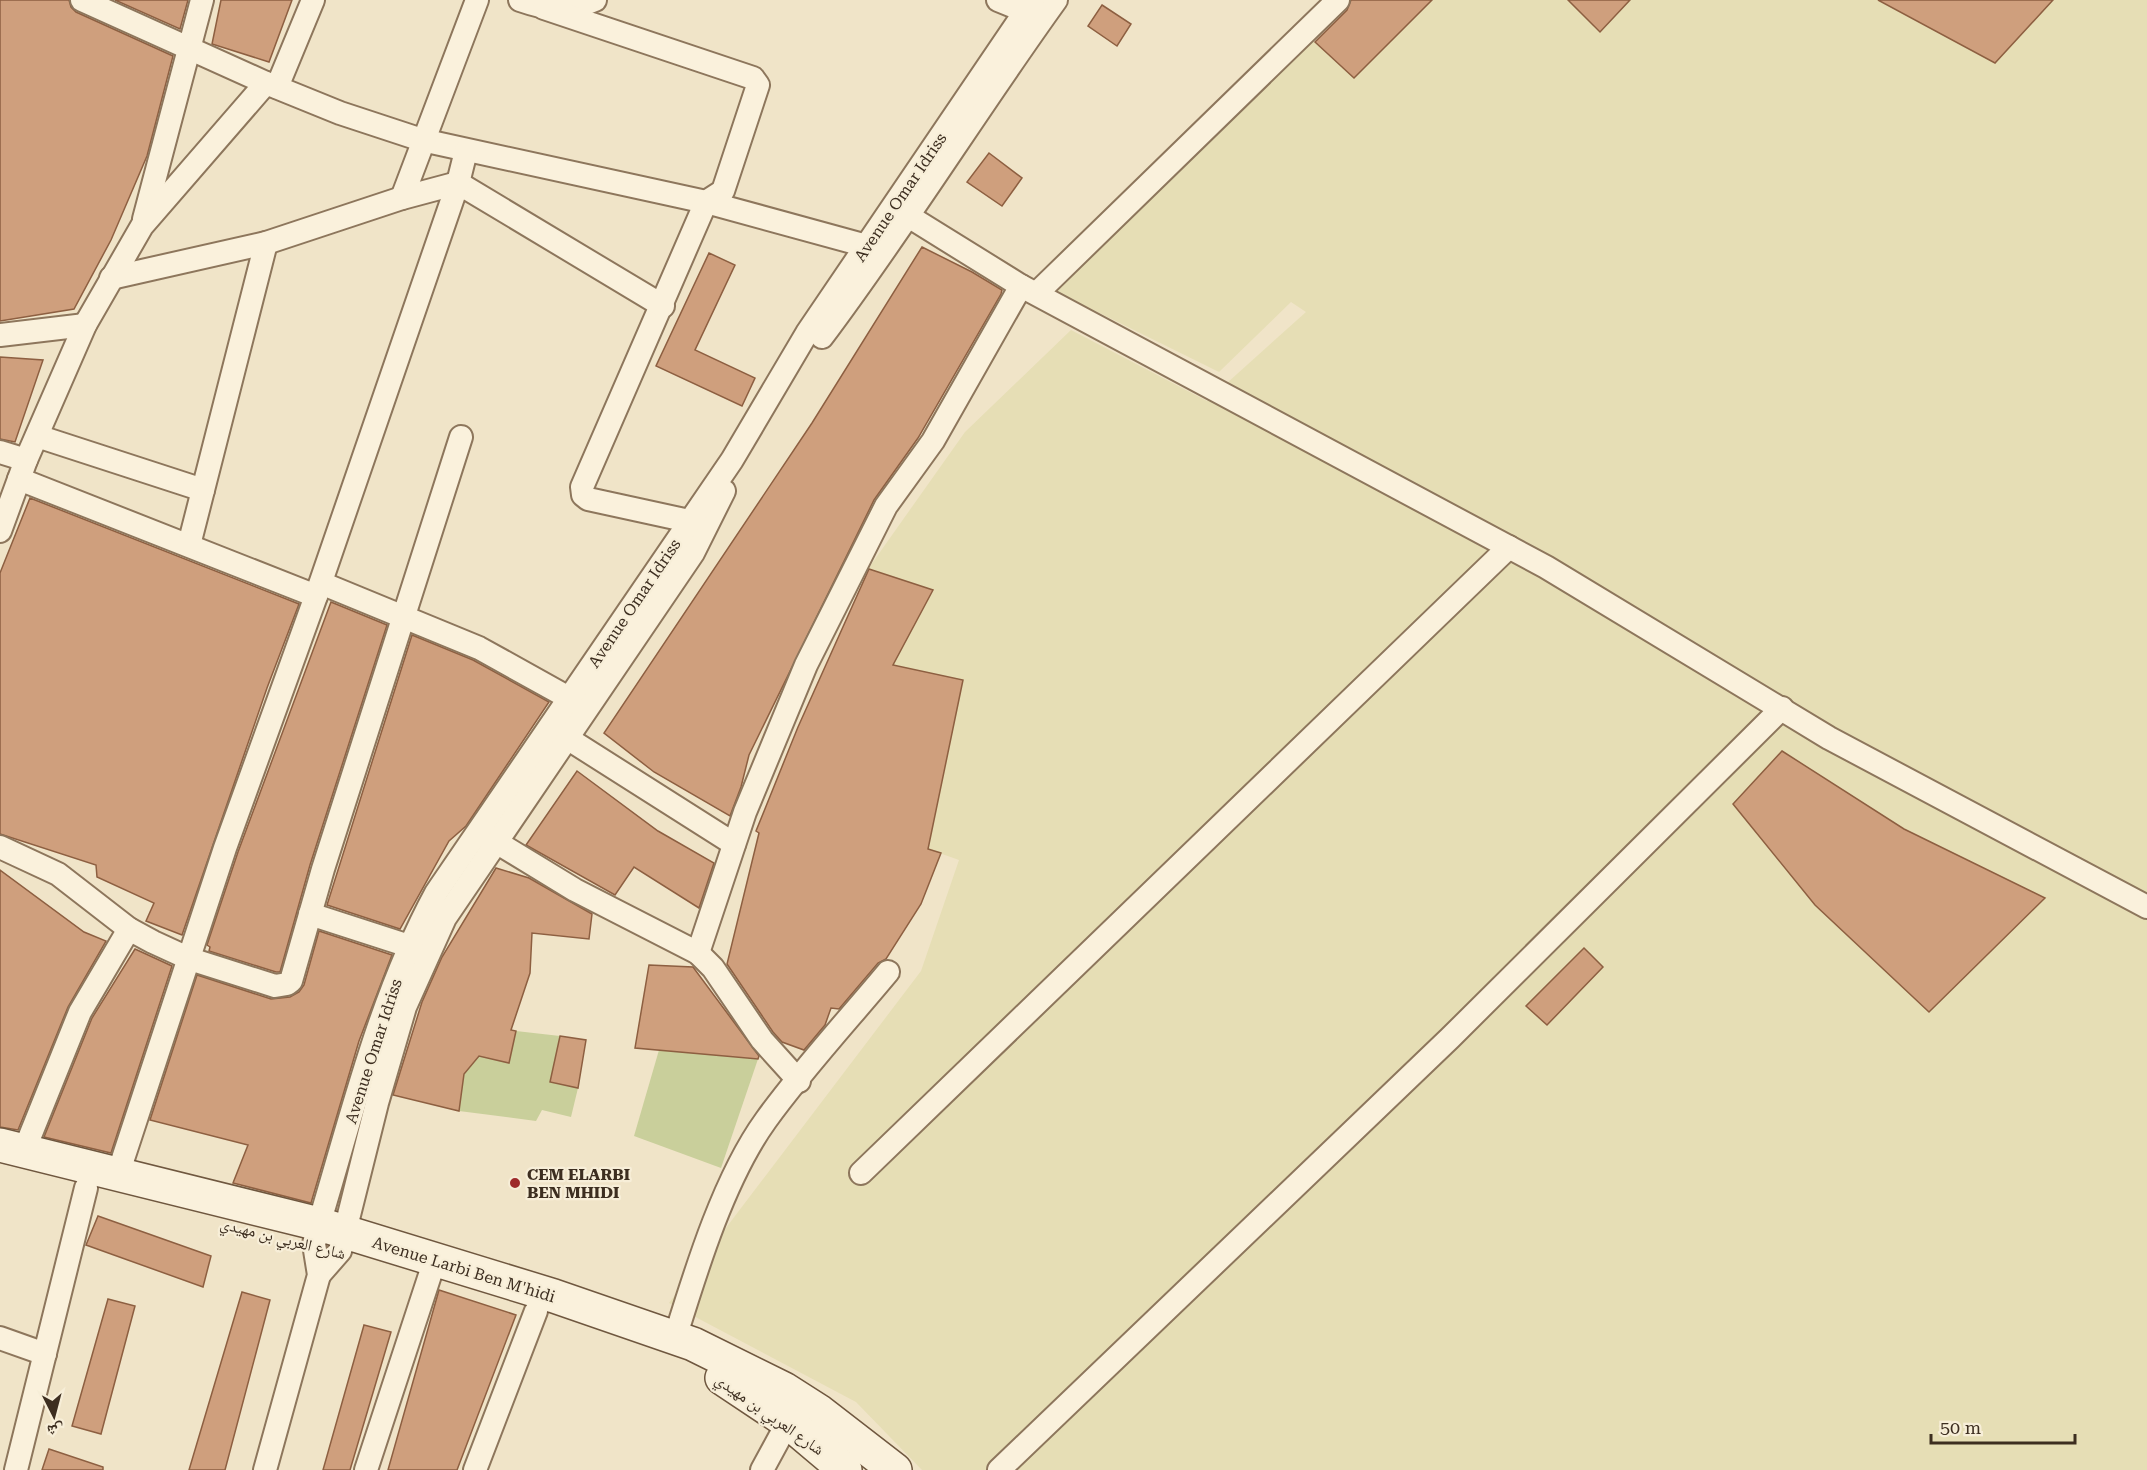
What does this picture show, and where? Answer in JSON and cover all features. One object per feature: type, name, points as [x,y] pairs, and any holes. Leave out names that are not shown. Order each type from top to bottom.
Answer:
[{"type":"main road","name":"Avenue Larbi Ben M'hidi","points":[[8,1153],[118,1174],[328,1245],[554,1296],[693,1344],[783,1389],[820,1412],[895,1470]]},
{"type":"main road","name":"شارع العربي بن مهيدي","points":[[8,1153],[86,1188],[328,1245],[430,1275],[664,1351],[722,1378],[788,1422],[845,1470]]},
{"type":"street","points":[[82,0],[271,85],[340,113],[422,140],[706,202],[867,246]]},
{"type":"street","points":[[142,226],[202,0]]},
{"type":"street","points":[[0,531],[22,470],[85,325],[111,278],[142,226],[271,85],[313,0]]},
{"type":"street","points":[[402,198],[422,140],[477,0]]},
{"type":"street","points":[[520,0],[755,80],[757,90],[723,191],[706,202],[582,492],[588,499],[689,521]]},
{"type":"street","points":[[544,8],[574,9],[595,0]]},
{"type":"street","points":[[998,0],[1029,5]]},
{"type":"street","points":[[265,1470],[328,1245],[411,991],[445,918],[487,837],[567,738],[693,553],[751,438],[785,394],[901,211],[971,120],[1056,0]]},
{"type":"street","points":[[698,953],[734,844],[784,713],[847,581],[886,506],[933,441],[1029,290],[1338,0]]},
{"type":"street","name":"Avenue Omar Idriss","points":[[328,1245],[379,1023],[409,946],[436,893],[487,837],[569,698],[732,460],[807,333],[867,246],[901,211],[1029,5]]},
{"type":"street","points":[[118,1174],[225,848],[318,590],[458,183],[466,151]]},
{"type":"street","points":[[111,278],[266,243],[402,198],[458,183],[663,306]]},
{"type":"street","points":[[901,211],[1029,290],[1509,547],[1829,738],[1988,825],[2147,907]]},
{"type":"street","points":[[189,545],[266,243]]},
{"type":"street","points":[[0,335],[85,325]]},
{"type":"street","points":[[37,436],[203,490]]},
{"type":"street","points":[[0,847],[58,874],[129,929],[190,959],[275,986],[291,981],[310,914],[461,437]]},
{"type":"street","points":[[0,452],[22,470],[189,545],[318,590],[405,616],[479,648],[569,698]]},
{"type":"street","points":[[861,1173],[1509,547]]},
{"type":"street","points":[[999,1470],[1450,1038],[1782,708]]},
{"type":"street","points":[[567,738],[734,844]]},
{"type":"street","points":[[487,837],[584,894],[698,953],[713,968],[762,1040],[798,1081]]},
{"type":"street","points":[[310,914],[409,946]]},
{"type":"street","points":[[8,1153],[80,1012],[129,929]]},
{"type":"street","points":[[675,1338],[705,1245],[727,1195],[765,1121],[888,972]]},
{"type":"street","points":[[16,1470],[86,1188]]},
{"type":"street","points":[[366,1470],[430,1275]]},
{"type":"street","points":[[475,1470],[536,1311]]},
{"type":"street","points":[[0,1338],[45,1354]]},
{"type":"street","points":[[762,1470],[788,1422]]},
{"type":"shaded area","points":[[1432,0],[1568,0],[1600,31],[1630,0],[1878,0],[1995,63],[2053,0],[2147,0],[2147,1470],[922,1470],[856,1402],[669,1303],[921,971],[959,860],[928,849],[943,771],[893,665],[933,591],[868,569],[965,432],[1071,330],[1207,401],[1306,312],[1291,302],[1219,372],[1053,290],[1310,38],[1354,77]]},
{"type":"green space","points":[[516,1031],[560,1036],[550,1082],[578,1088],[571,1117],[542,1110],[536,1121],[459,1111],[464,1074],[479,1056]]},
{"type":"green space","points":[[659,1050],[758,1059],[721,1168],[634,1136]]},
{"type":"building","points":[[0,0],[69,0],[76,12],[173,56],[147,156],[111,240],[74,309],[0,321]]},
{"type":"building","points":[[115,0],[188,0],[180,29]]},
{"type":"building","points":[[221,0],[292,0],[269,62],[212,44]]},
{"type":"building","points":[[1351,0],[1432,0],[1354,78],[1315,42],[1347,10]]},
{"type":"building","points":[[1568,0],[1630,0],[1600,32]]},
{"type":"building","points":[[1878,0],[2053,0],[1995,63]]},
{"type":"building","points":[[1102,5],[1131,24],[1117,46],[1088,26]]},
{"type":"building","points":[[989,153],[1022,178],[1002,206],[967,182]]},
{"type":"building","points":[[922,247],[972,272],[1002,290],[1001,294],[918,438],[874,500],[749,755],[741,787],[730,816],[654,772],[604,733],[812,423]]},
{"type":"building","points":[[709,253],[735,265],[695,350],[755,378],[742,406],[656,366]]},
{"type":"building","points":[[0,357],[43,360],[15,442],[0,439]]},
{"type":"building","points":[[30,498],[299,604],[267,688],[182,935],[146,921],[154,903],[97,877],[96,865],[0,834],[0,573]]},
{"type":"building","points":[[869,569],[933,590],[893,665],[963,680],[928,849],[941,853],[921,904],[886,959],[878,963],[839,1009],[831,1008],[825,1025],[804,1050],[782,1042],[773,1032],[727,964],[759,833],[756,831],[798,727]]},
{"type":"building","points":[[331,602],[387,625],[310,865],[280,972],[276,972],[209,951],[210,947],[207,945],[238,852]]},
{"type":"building","points":[[412,635],[473,660],[549,702],[466,826],[449,841],[400,929],[327,905]]},
{"type":"building","points":[[1782,751],[1904,829],[2045,898],[1929,1012],[1815,905],[1733,804]]},
{"type":"building","points":[[577,771],[658,831],[714,863],[699,908],[634,867],[615,895],[526,845]]},
{"type":"building","points":[[496,868],[529,878],[592,914],[589,939],[532,933],[530,973],[511,1030],[516,1031],[509,1063],[479,1056],[464,1074],[459,1111],[393,1095],[422,1002],[442,957]]},
{"type":"building","points":[[0,870],[84,932],[106,941],[68,1007],[18,1130],[0,1127]]},
{"type":"building","points":[[319,931],[392,955],[359,1041],[311,1203],[233,1183],[248,1145],[150,1120],[197,975],[271,999],[290,997],[299,992],[304,985]]},
{"type":"building","points":[[1584,948],[1603,967],[1547,1025],[1526,1006]]},
{"type":"building","points":[[135,949],[172,966],[111,1153],[44,1137],[92,1018]]},
{"type":"building","points":[[649,965],[693,967],[759,1056],[758,1059],[635,1048]]},
{"type":"building","points":[[560,1036],[586,1040],[578,1088],[550,1082]]},
{"type":"building","points":[[98,1216],[211,1256],[203,1287],[86,1245]]},
{"type":"building","points":[[439,1290],[516,1315],[457,1470],[388,1470]]},
{"type":"building","points":[[242,1292],[270,1300],[225,1470],[189,1470]]},
{"type":"building","points":[[108,1299],[135,1306],[101,1434],[72,1426]]},
{"type":"building","points":[[364,1325],[391,1332],[350,1470],[323,1470]]},
{"type":"building","points":[[49,1449],[103,1467],[103,1470],[42,1470]]},
{"type":"place","name":"CEM ELARBI BEN MHIDI","points":[[515,1183]]}]
